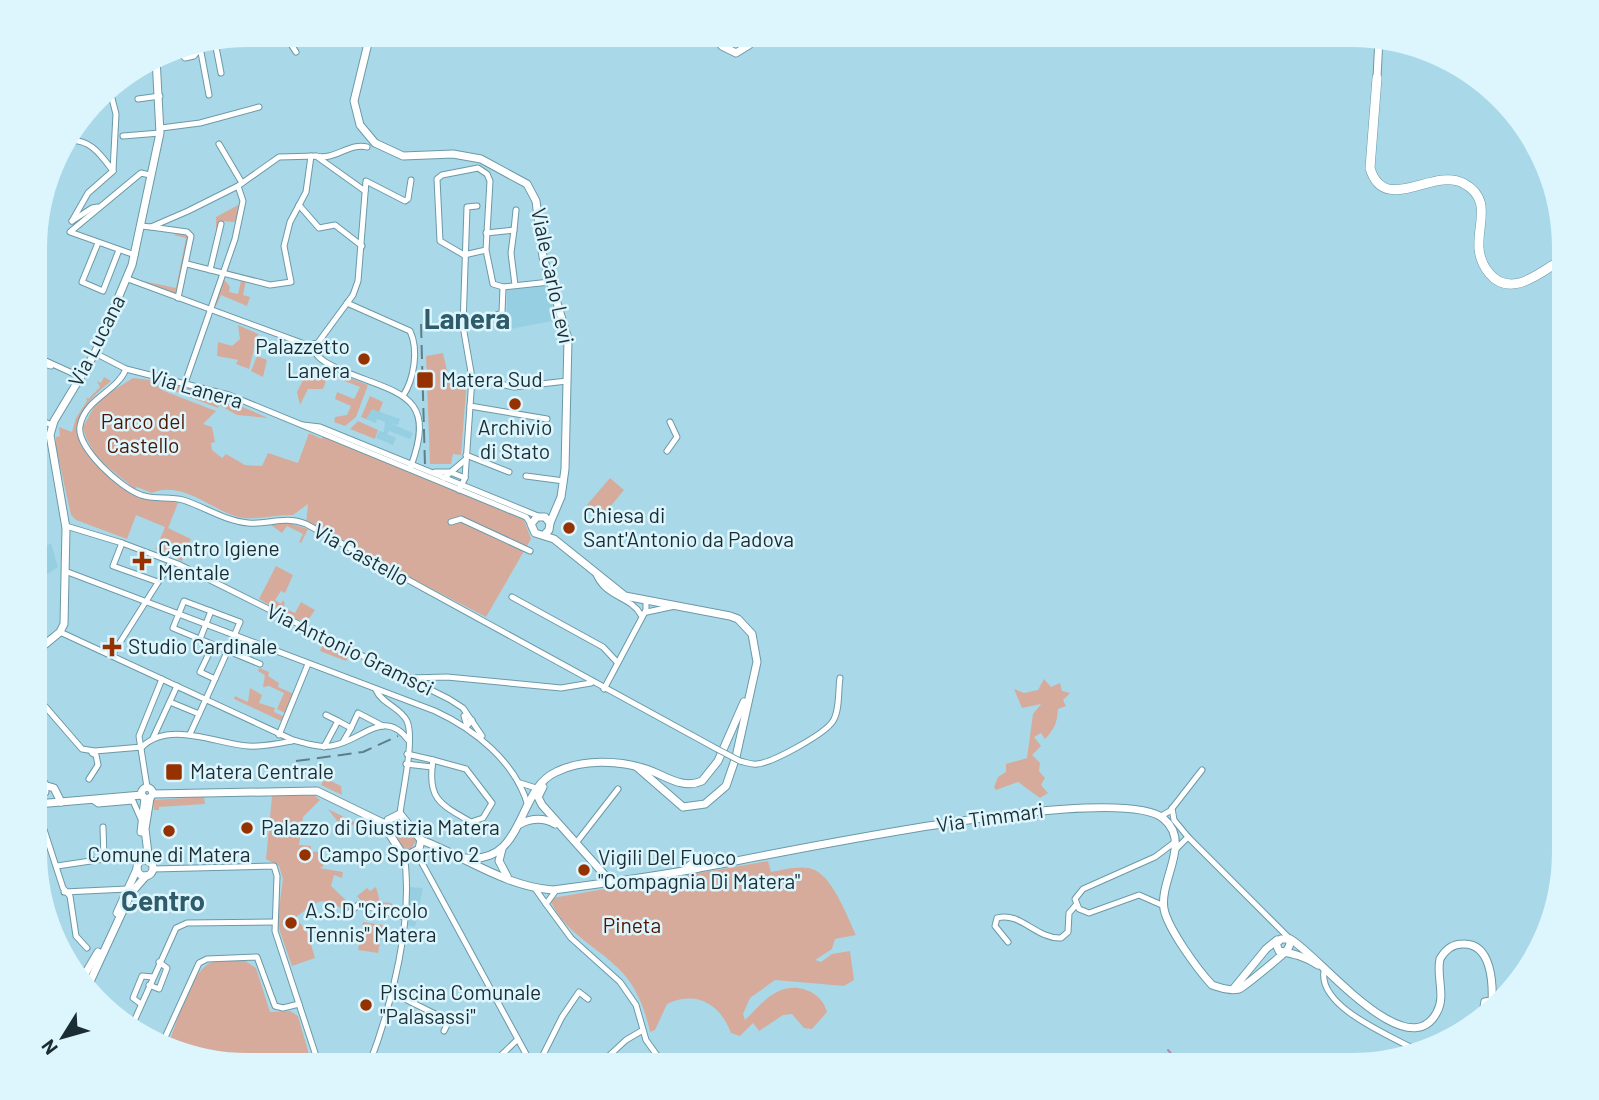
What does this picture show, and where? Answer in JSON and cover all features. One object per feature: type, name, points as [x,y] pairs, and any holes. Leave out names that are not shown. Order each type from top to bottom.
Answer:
[{"type":"highway","points":[[1377,78],[1370,168],[1375,181],[1391,190],[1401,191],[1440,179],[1460,181],[1468,186],[1480,201],[1484,214],[1479,238],[1482,262],[1501,283],[1522,283],[1551,266]]},
{"type":"main road","name":"Viale Carlo Levi","points":[[365,47],[355,89],[356,113],[360,125],[382,148],[413,156],[439,155],[481,159],[527,184],[536,201],[543,257],[568,339],[568,426],[564,481],[550,525],[544,535]]},
{"type":"main road","points":[[725,47],[736,53],[745,47]]},
{"type":"main road","points":[[1377,78],[1378,50]]},
{"type":"main road","name":"Via Lucana","points":[[52,425],[95,353],[128,279],[160,131],[156,69]]},
{"type":"main road","points":[[48,642],[60,632],[64,624],[66,526],[50,443],[52,425]]},
{"type":"main road","points":[[557,506],[531,524],[535,533],[544,535],[585,562]]},
{"type":"main road","points":[[541,516],[615,591],[646,601],[730,616],[745,624],[752,634],[758,652],[733,768],[726,786],[714,799],[698,806],[676,804],[637,767]]},
{"type":"main road","points":[[510,879],[499,862],[506,843],[529,808],[536,788],[547,777],[590,763],[637,767],[681,784],[696,783],[707,777],[751,688]]},
{"type":"main road","points":[[565,769],[548,781],[538,797],[599,872],[613,883]]},
{"type":"main road","points":[[48,786],[54,788],[61,802]]},
{"type":"main road","points":[[92,977],[131,893],[146,876],[147,787]]},
{"type":"main road","points":[[48,803],[147,796],[315,790],[385,824],[404,854],[416,852],[421,840]]},
{"type":"main road","points":[[147,796],[141,819],[148,864]]},
{"type":"main road","name":"Via Timmari","points":[[510,879],[534,887],[556,889],[613,883],[996,815],[1067,809],[1119,809],[1161,816]]},
{"type":"main road","points":[[385,824],[400,814],[421,840],[510,879]]},
{"type":"main road","points":[[1161,816],[1172,828],[1176,845],[1164,893],[1164,906],[1170,923],[1204,977],[1212,985],[1230,990],[1244,987],[1285,952]]},
{"type":"main road","points":[[518,825],[528,820],[545,819],[564,830]]},
{"type":"main road","points":[[461,858],[487,858],[506,843]]},
{"type":"main road","points":[[86,970],[137,869],[148,864]]},
{"type":"main road","points":[[137,869],[146,876]]},
{"type":"main road","points":[[592,885],[599,878],[599,872]]},
{"type":"main road","points":[[1230,990],[1241,983],[1266,949],[1283,939]]},
{"type":"main road","points":[[1283,939],[1285,952]]},
{"type":"main road","points":[[1283,939],[1276,948],[1303,955],[1321,968]]},
{"type":"main road","points":[[1283,939],[1349,993],[1384,1017],[1407,1027],[1423,1025],[1437,1014],[1441,1001],[1440,959],[1451,947],[1468,944],[1476,947],[1487,962],[1493,984],[1492,994]]},
{"type":"street","points":[[293,47],[296,52]]},
{"type":"street","points":[[217,50],[221,72]]},
{"type":"street","points":[[202,53],[209,95]]},
{"type":"street","points":[[138,99],[160,96]]},
{"type":"street","points":[[98,207],[72,221],[85,196],[113,171],[116,114],[113,100]]},
{"type":"street","points":[[123,135],[200,123],[259,107]]},
{"type":"street","points":[[79,140],[90,145],[113,171]]},
{"type":"street","points":[[185,383],[224,274],[243,201],[240,184],[219,144]]},
{"type":"street","points":[[151,227],[240,184],[279,158],[327,157],[355,146],[367,147]]},
{"type":"street","points":[[312,156],[365,191]]},
{"type":"street","points":[[187,264],[270,285],[284,286],[291,282],[284,246],[290,222],[310,177],[312,156]]},
{"type":"street","points":[[486,250],[464,255],[440,241],[437,178],[446,173],[478,168],[487,174],[490,181],[486,250],[493,284],[503,287],[550,282]]},
{"type":"street","points":[[135,255],[70,232],[141,173],[150,174]]},
{"type":"street","points":[[128,279],[277,337],[310,346],[317,344],[347,303],[358,281],[366,181],[405,201],[411,180]]},
{"type":"street","points":[[299,205],[319,228],[335,225],[362,246]]},
{"type":"street","points":[[461,488],[465,478],[472,379],[463,326],[464,255],[467,207],[477,206]]},
{"type":"street","points":[[515,285],[511,253],[516,209]]},
{"type":"street","points":[[209,270],[221,223]]},
{"type":"street","points":[[141,226],[189,233],[191,243],[178,298]]},
{"type":"street","points":[[486,233],[514,230]]},
{"type":"street","points":[[99,243],[82,282],[103,291],[120,250]]},
{"type":"street","points":[[463,326],[502,313],[503,287]]},
{"type":"street","points":[[347,303],[410,331],[414,357],[411,377],[402,396]]},
{"type":"street","points":[[315,352],[319,348],[317,344]]},
{"type":"street","points":[[310,346],[328,364],[415,404],[419,414],[419,443],[410,467]]},
{"type":"street","name":"Via Lanera","points":[[95,353],[126,369],[229,395],[297,424],[320,427],[526,517],[531,524]]},
{"type":"street","points":[[47,362],[60,369]]},
{"type":"street","points":[[47,365],[81,377]]},
{"type":"street","name":"Via Castello","points":[[126,369],[121,379],[93,402],[80,424],[80,432],[94,458],[132,491],[149,497],[182,499],[247,523],[283,518],[306,524],[740,761],[758,764],[768,761],[803,744],[830,725],[834,718],[840,678]]},
{"type":"street","points":[[472,379],[514,387],[567,381]]},
{"type":"street","points":[[470,406],[547,419]]},
{"type":"street","points":[[667,451],[677,437],[670,422]]},
{"type":"street","points":[[47,423],[52,425]]},
{"type":"street","points":[[466,456],[509,472]]},
{"type":"street","points":[[444,481],[466,456]]},
{"type":"street","name":"Via Lanera","points":[[410,467],[430,472],[450,472],[465,478]]},
{"type":"street","name":"Via Lanera","points":[[430,472],[444,481]]},
{"type":"street","points":[[526,476],[564,481]]},
{"type":"street","name":"Via Lanera","points":[[461,488],[541,516]]},
{"type":"street","points":[[451,522],[461,519],[530,551]]},
{"type":"street","name":"Via Antonio Gramsci","points":[[66,526],[122,542],[171,562],[407,678],[463,708],[486,743]]},
{"type":"street","points":[[122,542],[113,566],[158,582]]},
{"type":"street","points":[[112,655],[171,562]]},
{"type":"street","points":[[65,572],[467,726],[486,743],[519,783],[529,808]]},
{"type":"street","points":[[594,572],[608,592],[635,606],[641,616]]},
{"type":"street","points":[[513,597],[603,647],[617,663]]},
{"type":"street","points":[[190,734],[228,651],[240,622],[184,601],[173,628],[213,645],[228,651],[260,664]]},
{"type":"street","points":[[604,688],[648,606],[646,601]]},
{"type":"street","points":[[641,616],[653,609],[675,606]]},
{"type":"street","points":[[200,639],[211,611]]},
{"type":"street","points":[[60,632],[279,736],[324,747],[343,743],[383,726]]},
{"type":"street","points":[[213,645],[200,672],[215,679]]},
{"type":"street","points":[[279,736],[308,664]]},
{"type":"street","points":[[407,678],[447,677],[561,688],[595,684],[609,678]]},
{"type":"street","points":[[147,787],[139,736],[162,679]]},
{"type":"street","points":[[86,750],[142,747],[153,738],[177,686]]},
{"type":"street","points":[[376,690],[382,700],[407,721],[409,741],[400,814]]},
{"type":"street","points":[[170,702],[199,714]]},
{"type":"street","points":[[463,708],[467,726]]},
{"type":"street","points":[[48,710],[79,746],[98,759],[96,769],[89,779]]},
{"type":"street","points":[[343,743],[358,713],[383,726],[397,728],[409,741]]},
{"type":"street","points":[[326,715],[351,728]]},
{"type":"street","points":[[453,719],[464,716]]},
{"type":"street","points":[[467,726],[472,720]]},
{"type":"street","points":[[324,747],[338,721]]},
{"type":"street","points":[[153,738],[190,734],[245,746],[293,740]]},
{"type":"street","points":[[407,754],[433,760],[466,769],[492,803],[483,818],[471,822],[442,804],[429,785],[433,760]]},
{"type":"street","points":[[406,764],[432,767]]},
{"type":"street","points":[[1161,816],[1172,808],[1202,770]]},
{"type":"street","points":[[519,783],[530,789],[536,788]]},
{"type":"street","points":[[576,843],[618,789]]},
{"type":"street","points":[[91,799],[98,804],[133,802],[141,819]]},
{"type":"street","points":[[1172,808],[1174,820],[1188,837],[1282,928],[1283,939]]},
{"type":"street","points":[[57,866],[104,859],[103,827]]},
{"type":"street","points":[[48,837],[64,892],[69,896],[76,936],[87,948]]},
{"type":"street","points":[[1008,942],[995,926],[997,918],[1013,918],[1045,937],[1061,938],[1068,932],[1069,913],[1075,904],[1076,895],[1083,889],[1155,857],[1188,837]]},
{"type":"street","points":[[416,852],[524,1052]]},
{"type":"street","points":[[373,1052],[391,992],[404,917],[404,854]]},
{"type":"street","points":[[148,864],[266,865],[276,870],[274,922],[315,1052]]},
{"type":"street","points":[[534,887],[571,938],[615,974],[636,1006],[643,1030],[656,1052]]},
{"type":"street","points":[[64,892],[127,889]]},
{"type":"street","points":[[546,904],[556,889]]},
{"type":"street","points":[[1075,904],[1089,914],[1139,895],[1164,906]]},
{"type":"street","points":[[346,916],[359,904],[404,917]]},
{"type":"street","points":[[135,1017],[159,962],[176,929],[183,924],[274,922]]},
{"type":"street","points":[[166,1035],[193,972],[207,959],[257,957],[275,1006],[299,1004]]},
{"type":"street","points":[[149,985],[159,989],[167,968],[159,962]]},
{"type":"street","points":[[1321,968],[1326,984],[1342,1007],[1407,1045]]},
{"type":"street","points":[[141,1004],[133,998],[142,976],[153,977]]},
{"type":"street","points":[[391,992],[449,1021],[444,1031]]},
{"type":"street","points":[[544,1052],[562,1017],[579,992],[588,999]]},
{"type":"street","points":[[613,1052],[643,1030]]},
{"type":"street","points":[[504,1052],[517,1040]]},
{"type":"shaded area","points":[[546,286],[557,320],[505,330],[501,317],[507,314],[507,290]]},
{"type":"shaded area","points":[[372,409],[400,419],[398,425],[392,424],[413,433],[410,439],[389,431],[387,434],[396,438],[393,445],[376,438],[379,431],[384,432],[385,422],[377,419],[376,423],[365,419]]},
{"type":"shaded area","points":[[51,543],[58,567],[48,574],[47,545]]},
{"type":"shaded area","points":[[409,887],[423,888],[415,927],[406,925]]},
{"type":"green space","points":[[240,204],[235,222],[219,221],[216,234],[216,217]]},
{"type":"green space","points":[[183,233],[190,239],[177,295],[133,279],[176,288],[186,238],[173,235]]},
{"type":"green space","points":[[231,276],[246,280],[243,295],[250,297],[247,306],[221,295],[216,306],[212,304],[223,278],[230,287],[229,292],[238,294],[241,281]]},
{"type":"green space","points":[[238,325],[258,334],[249,369],[236,364],[238,360],[244,361],[217,356],[218,342],[232,346],[240,339]]},
{"type":"green space","points":[[443,353],[450,384],[467,379],[461,455],[453,454],[451,464],[430,464],[426,356]]},
{"type":"green space","points":[[257,356],[267,360],[263,377],[251,371]]},
{"type":"green space","points":[[309,368],[328,375],[323,389],[308,389],[300,405],[297,392]]},
{"type":"green space","points":[[334,372],[368,385],[356,417],[345,426],[334,422],[335,417],[347,415],[351,406],[335,399],[337,392],[354,399],[360,387],[337,378]]},
{"type":"green space","points":[[104,377],[111,381],[86,406],[80,417],[80,440],[95,463],[128,491],[146,499],[178,503],[168,528],[191,539],[182,561],[156,549],[165,527],[136,515],[127,539],[76,520],[71,515],[56,437],[60,436],[59,427],[72,432],[76,418],[87,401],[86,397],[88,399],[100,387],[97,381],[101,383]]},
{"type":"green space","name":"Parco del Castello","points":[[133,378],[150,380],[164,391],[216,411],[203,424],[212,427],[215,442],[211,443],[212,450],[222,458],[226,454],[245,465],[262,466],[268,453],[298,463],[309,433],[322,439],[323,435],[524,520],[531,539],[486,617],[306,524],[308,504],[293,515],[242,518],[174,490],[152,493],[137,487],[135,489],[98,459],[83,427],[98,400]]},
{"type":"green space","points":[[161,383],[220,397],[268,418],[237,415],[219,405],[218,408],[166,388]]},
{"type":"green space","points":[[370,396],[383,402],[379,412],[372,409],[366,419],[361,417]]},
{"type":"green space","points":[[358,421],[378,430],[375,439],[350,429]]},
{"type":"green space","points":[[610,478],[624,490],[601,518],[586,506]]},
{"type":"green space","points":[[285,522],[308,529],[301,543],[299,542],[303,534],[287,526],[282,533],[268,523]]},
{"type":"green space","points":[[276,566],[293,575],[285,593],[281,591],[275,600],[281,604],[283,600],[285,604],[280,611],[259,599]]},
{"type":"green space","points":[[301,602],[315,610],[306,623],[286,614],[289,610],[295,613]]},
{"type":"green space","points":[[303,631],[349,654],[346,661],[320,651],[323,644],[302,634]]},
{"type":"green space","points":[[259,668],[269,672],[268,676],[279,683],[278,687],[294,694],[285,713],[277,709],[284,693],[269,686],[263,687],[265,675],[258,671]]},
{"type":"green space","points":[[1044,679],[1051,687],[1060,683],[1062,691],[1070,693],[1063,700],[1066,706],[1058,709],[1055,725],[1045,739],[1041,733],[1034,737],[1041,746],[1032,755],[1040,763],[1039,771],[1045,778],[1041,785],[1048,793],[1040,798],[1018,782],[996,790],[994,787],[998,777],[1006,772],[1006,764],[1027,758],[1033,714],[1041,704],[1022,708],[1014,689],[1024,693],[1038,690]]},
{"type":"green space","points":[[250,688],[262,695],[259,703],[275,708],[274,712],[283,716],[281,721],[234,699],[235,696],[248,702]]},
{"type":"green space","points":[[325,778],[341,786],[342,795],[321,785]]},
{"type":"green space","points":[[272,796],[315,796],[320,800],[303,817],[299,845],[311,846],[311,852],[322,851],[323,867],[319,868],[343,872],[342,878],[334,875],[331,886],[351,905],[346,911],[325,901],[315,903],[296,917],[308,934],[315,958],[292,966],[277,923],[283,879],[279,866],[266,859]]},
{"type":"green space","points":[[204,797],[205,804],[159,807],[159,810],[154,810],[153,800]]},
{"type":"green space","points":[[328,809],[354,822],[354,824],[344,830]]},
{"type":"green space","points":[[400,819],[417,840],[410,850],[403,849],[390,831],[392,821]]},
{"type":"green space","name":"Pineta","points":[[768,861],[771,872],[810,868],[822,875],[839,899],[856,935],[835,939],[832,949],[815,960],[821,962],[832,954],[850,951],[854,980],[844,986],[775,980],[750,998],[743,1014],[745,1020],[774,993],[786,988],[801,988],[815,994],[827,1012],[812,1029],[804,1028],[792,1014],[783,1015],[759,1031],[753,1023],[740,1036],[731,1033],[714,1007],[698,999],[688,999],[667,1004],[655,1030],[650,1032],[642,1004],[627,978],[566,925],[551,902],[552,898]]},
{"type":"green space","points":[[376,887],[380,902],[391,903],[397,910],[394,912],[363,903],[357,896],[367,888],[370,891]]},
{"type":"green space","points":[[363,922],[383,925],[378,953],[358,950]]},
{"type":"green space","points":[[244,960],[256,968],[270,1012],[290,1011],[298,1016],[308,1052],[235,1052],[196,1046],[171,1037],[196,977],[210,963]]},
{"type":"railway","points":[[421,324],[425,466]]},
{"type":"railway","points":[[296,761],[363,752],[398,736]]},
{"type":"place","name":"Palazzetto Lanera","points":[[364,359]]},
{"type":"place","name":"Matera Sud","points":[[425,380]]},
{"type":"place","name":"Archivio di Stato","points":[[515,404]]},
{"type":"place","name":"Chiesa di Sant'Antonio da Padova","points":[[569,528]]},
{"type":"place","name":"Centro Igiene Mentale","points":[[142,561]]},
{"type":"place","name":"Studio Cardinale","points":[[112,647]]},
{"type":"place","name":"Matera Centrale","points":[[174,772]]},
{"type":"place","name":"Palazzo di Giustizia Matera","points":[[247,828]]},
{"type":"place","name":"Comune di Matera","points":[[169,831]]},
{"type":"place","name":"Campo Sportivo 2","points":[[305,855]]},
{"type":"place","name":"Vigili Del Fuoco \"Compagnia Di Matera\"","points":[[584,870]]},
{"type":"place","name":"A.S.D \"Circolo Tennis\" Matera","points":[[291,923]]},
{"type":"place","name":"Piscina Comunale \"Palasassi\"","points":[[366,1005]]},
{"type":"district","name":"Lanera","points":[[467,319]]},
{"type":"district","name":"Centro","points":[[163,901]]}]
